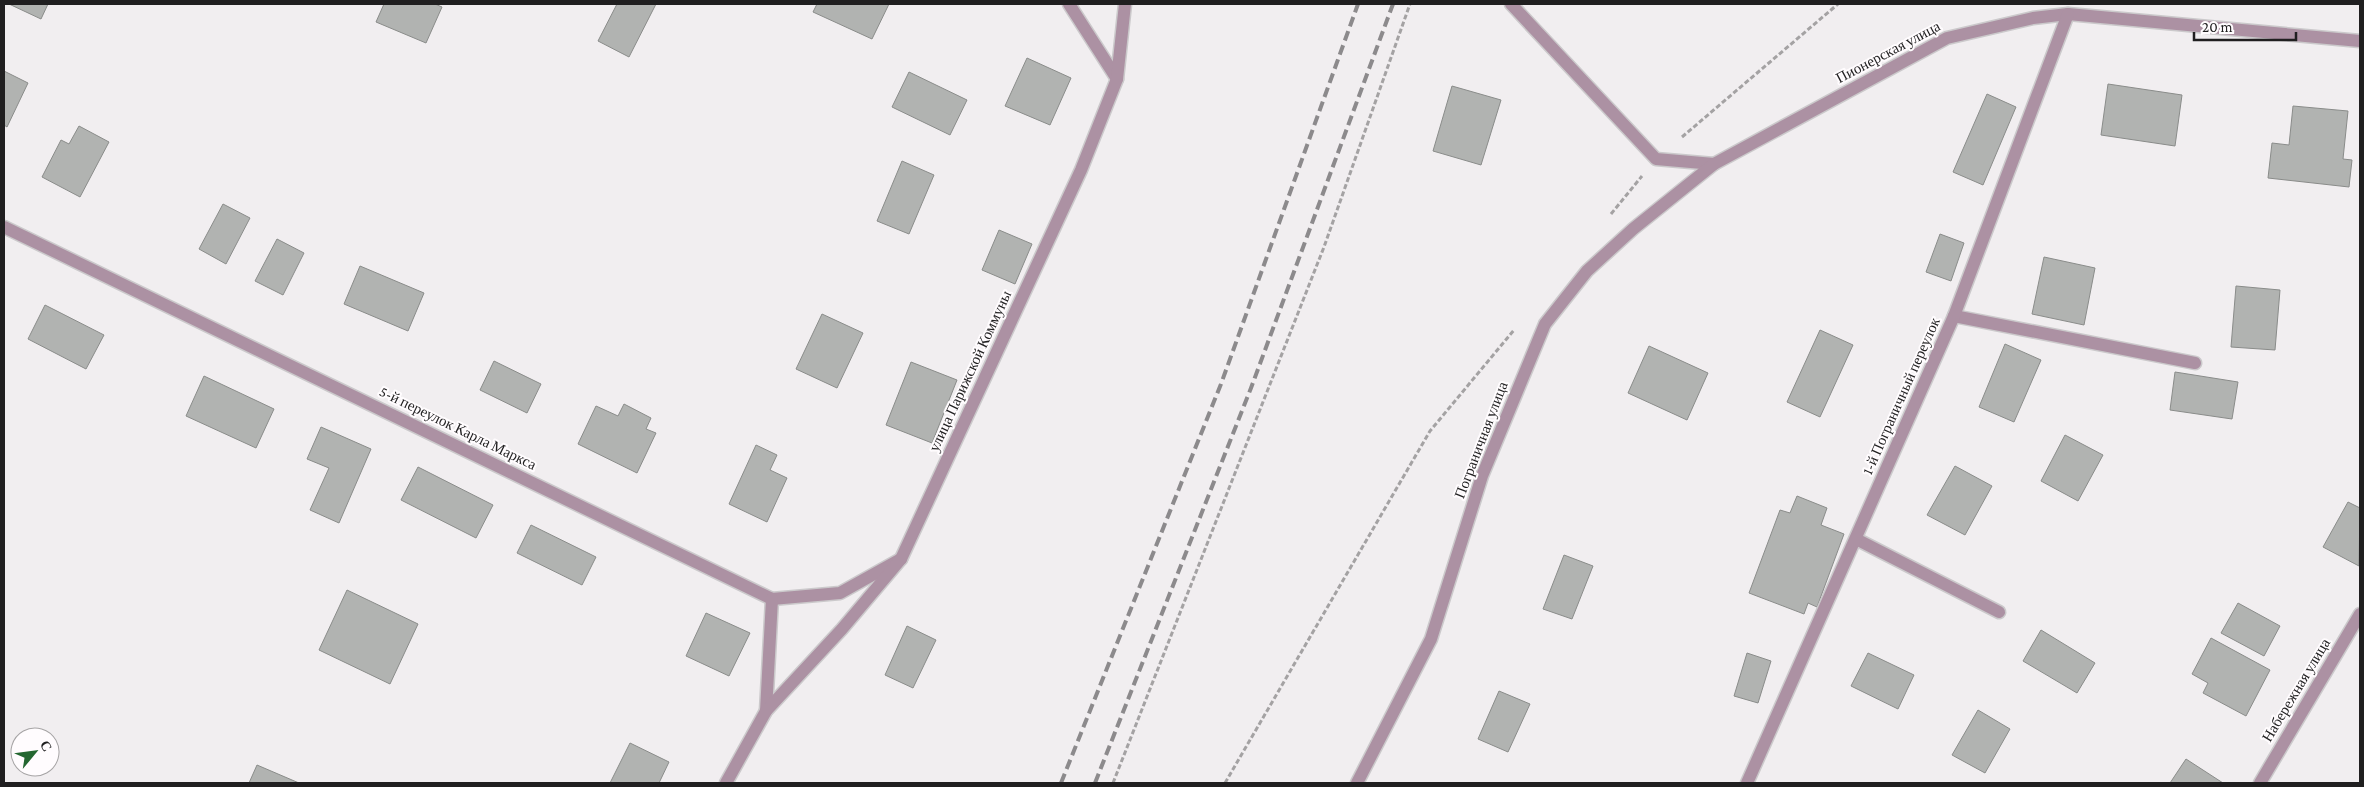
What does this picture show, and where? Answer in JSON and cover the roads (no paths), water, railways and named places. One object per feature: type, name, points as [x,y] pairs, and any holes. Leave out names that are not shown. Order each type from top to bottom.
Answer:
[{"type":"street","points":[[1069,4],[1117,79]]},
{"type":"street","name":"улица Парижской Коммуны","points":[[726,783],[766,711],[842,629],[902,559],[1081,170],[1117,79],[1126,4]]},
{"type":"street","points":[[1511,4],[1656,159],[1714,164]]},
{"type":"street","name":"Пионерская улица","points":[[1714,164],[1947,38],[2033,18],[2068,14],[2360,41]]},
{"type":"street","name":"1-й Пограничный переулок","points":[[1747,783],[1954,316],[2068,14]]},
{"type":"street","name":"Пограничная улица","points":[[1357,783],[1430,640],[1482,476],[1545,324],[1587,271],[1633,229],[1714,164]]},
{"type":"street","name":"5-й переулок Карла Маркса","points":[[4,227],[772,599]]},
{"type":"street","points":[[1954,316],[2195,363]]},
{"type":"street","points":[[1856,538],[1999,612]]},
{"type":"street","points":[[772,599],[840,593],[902,559]]},
{"type":"street","name":"улица Парижской Коммуны","points":[[766,711],[772,599]]},
{"type":"street","name":"Набережная улица","points":[[2260,783],[2360,614]]},
{"type":"railway","points":[[1061,783],[1221,384],[1358,4]]},
{"type":"railway","points":[[1095,783],[1251,388],[1393,4]]}]
